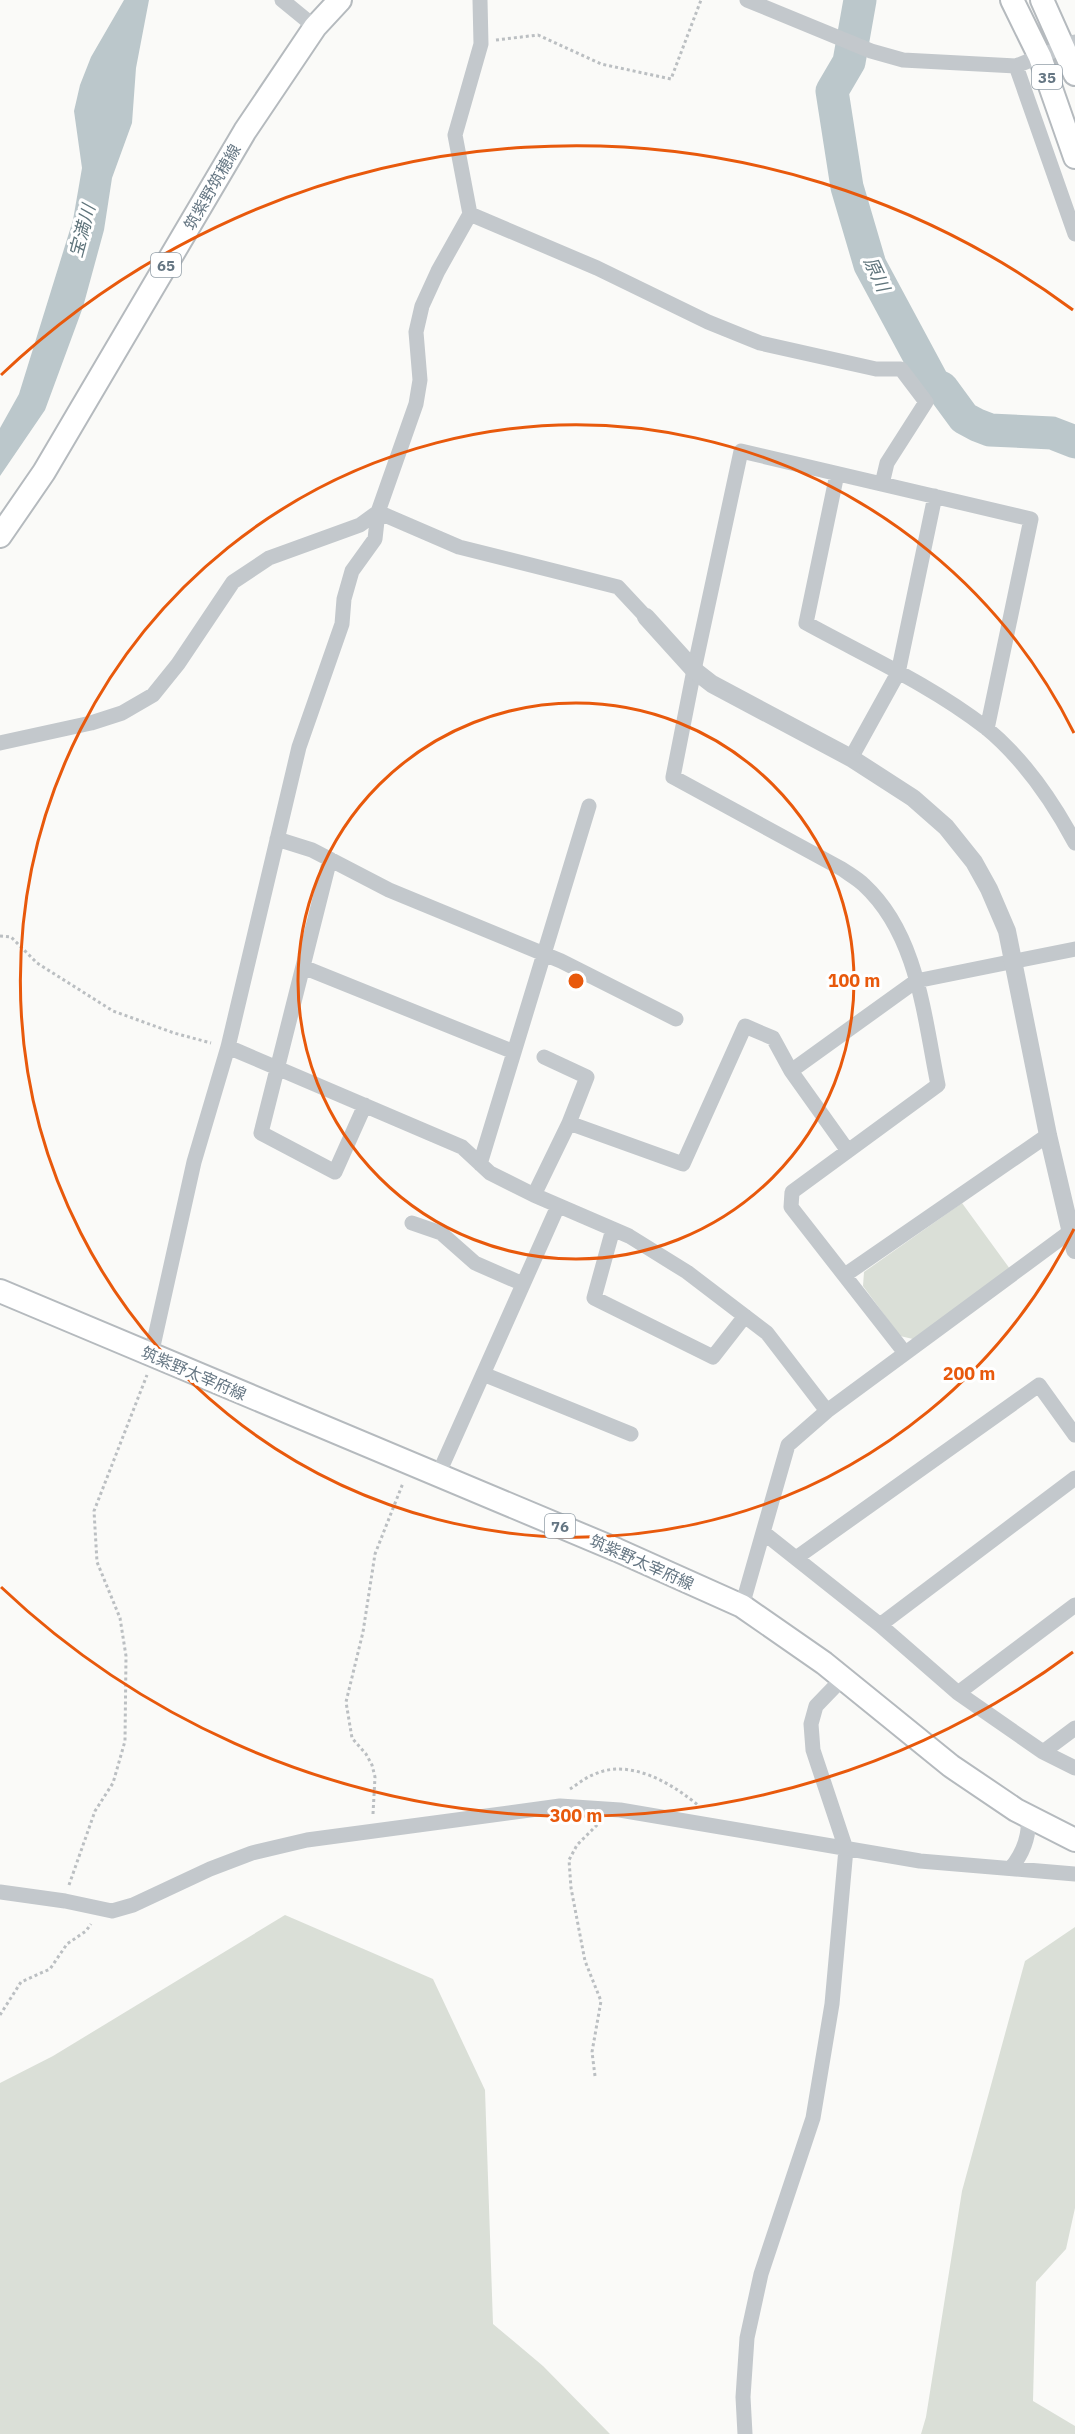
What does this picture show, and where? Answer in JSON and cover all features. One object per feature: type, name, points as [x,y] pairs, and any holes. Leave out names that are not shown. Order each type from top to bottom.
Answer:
[{"type":"main road","name":"筑紫野筑穂線","points":[[0,536],[44,472],[245,131],[315,27],[340,0]]},
{"type":"main road","name":"35","points":[[1012,0],[1040,57],[1075,156]]},
{"type":"main road","name":"35","points":[[1042,0],[1069,45],[1075,74]]},
{"type":"main road","name":"筑紫野太宰府線","points":[[0,1291],[617,1550],[742,1606],[843,1678],[951,1766],[1029,1816],[1075,1840]]},
{"type":"street","points":[[282,0],[315,27]]},
{"type":"street","points":[[151,1355],[194,1162],[228,1047],[299,747],[342,624],[344,599],[352,571],[375,539],[378,512],[416,404],[420,380],[416,332],[422,306],[438,271],[470,214],[455,135],[481,44],[480,0]]},
{"type":"street","points":[[747,0],[871,51],[903,60],[1016,66],[1069,45]]},
{"type":"street","points":[[1016,66],[1075,234]]},
{"type":"street","points":[[470,214],[597,268],[708,322],[760,343],[876,369],[901,369],[926,402],[887,463],[882,484]]},
{"type":"street","points":[[905,1353],[791,1207],[792,1192],[938,1085],[912,962],[892,920],[865,886],[842,869],[673,777],[741,452],[1031,519],[987,729]]},
{"type":"street","points":[[837,474],[806,623],[949,701],[987,729],[1023,765],[1054,804],[1075,843]]},
{"type":"street","points":[[851,758],[898,673],[935,496]]},
{"type":"street","points":[[378,512],[459,547],[618,587],[694,670],[712,684],[851,758],[913,798],[946,827],[974,862],[989,889],[1007,931],[1048,1135],[1073,1230],[1075,1250]]},
{"type":"street","points":[[0,743],[102,720],[122,713],[153,694],[178,664],[234,582],[269,558],[360,525],[378,512]]},
{"type":"street","points":[[480,1164],[589,806]]},
{"type":"street","points":[[277,839],[312,850],[389,890],[544,955],[676,1019]]},
{"type":"street","points":[[330,859],[261,1133],[335,1173],[365,1105]]},
{"type":"street","points":[[791,1071],[916,981],[1075,949]]},
{"type":"street","points":[[303,967],[514,1052]]},
{"type":"street","points":[[569,1123],[682,1164],[745,1026],[773,1038],[791,1071],[848,1151]]},
{"type":"street","points":[[228,1047],[462,1147],[490,1173],[558,1206],[629,1236],[687,1272],[767,1333],[827,1411]]},
{"type":"street","points":[[534,1195],[569,1123],[587,1077],[543,1057]]},
{"type":"street","points":[[845,1275],[1048,1135]]},
{"type":"street","points":[[438,1475],[558,1206]]},
{"type":"street","points":[[412,1223],[441,1233],[475,1263],[523,1284]]},
{"type":"street","points":[[613,1229],[594,1298],[713,1357],[745,1317]]},
{"type":"street","points":[[742,1606],[788,1445],[827,1411],[1073,1230]]},
{"type":"street","points":[[483,1374],[631,1434]]},
{"type":"street","points":[[796,1558],[1040,1385],[1075,1435]]},
{"type":"street","points":[[880,1625],[1075,1478]]},
{"type":"street","points":[[764,1533],[880,1625],[958,1693],[1043,1752],[1075,1768]]},
{"type":"street","points":[[958,1693],[1075,1605]]},
{"type":"street","points":[[745,2434],[743,2397],[747,2338],[761,2274],[813,2118],[832,2004],[846,1850],[813,1750],[811,1724],[816,1706],[843,1678]]},
{"type":"street","points":[[1043,1752],[1075,1728]]},
{"type":"street","points":[[0,1892],[65,1901],[112,1911],[133,1905],[210,1869],[252,1853],[307,1840],[556,1806],[620,1810],[920,1861],[1075,1874]]},
{"type":"street","points":[[1011,1868],[1020,1858],[1028,1838],[1029,1816]]},
{"type":"path","points":[[481,44],[537,35],[601,64],[671,79],[701,0]]},
{"type":"path","points":[[0,936],[11,937],[37,963],[113,1011],[174,1033],[228,1047]]},
{"type":"path","points":[[65,1901],[75,1864],[95,1811],[113,1783],[125,1741],[126,1656],[120,1618],[97,1562],[94,1511],[150,1367],[151,1355]]},
{"type":"path","points":[[372,1830],[375,1777],[366,1754],[352,1738],[346,1702],[363,1632],[375,1554],[410,1463]]},
{"type":"path","points":[[556,1806],[564,1794],[596,1773],[630,1770],[672,1786],[705,1810],[714,1827]]},
{"type":"path","points":[[595,2076],[592,2052],[601,2001],[585,1961],[571,1888],[569,1860],[577,1845],[600,1822],[600,1808]]},
{"type":"path","points":[[0,2015],[21,1982],[50,1968],[66,1944],[86,1931],[101,1910]]},
{"type":"shaded area","points":[[962,1203],[1010,1269],[913,1339],[900,1336],[863,1286],[864,1272]]},
{"type":"shaded area","points":[[285,1915],[433,1979],[485,2090],[493,2324],[543,2366],[610,2434],[0,2434],[0,2083],[53,2056]]},
{"type":"shaded area","points":[[1075,1927],[1075,2208],[1066,2249],[1036,2282],[1033,2401],[1075,2426],[1075,2434],[921,2434],[926,2417],[962,2191],[1025,1961]]},
{"type":"water","name":"宝満川","points":[[124,0],[149,0],[136,68],[132,123],[112,178],[104,230],[83,307],[45,410],[0,476],[0,428],[19,394],[73,220],[82,168],[74,111],[80,85],[91,57]]},
{"type":"waterway","name":"原川","points":[[860,0],[849,62],[832,91],[847,187],[870,265],[934,384],[942,388],[964,418],[990,430],[1052,433],[1075,442]]}]
